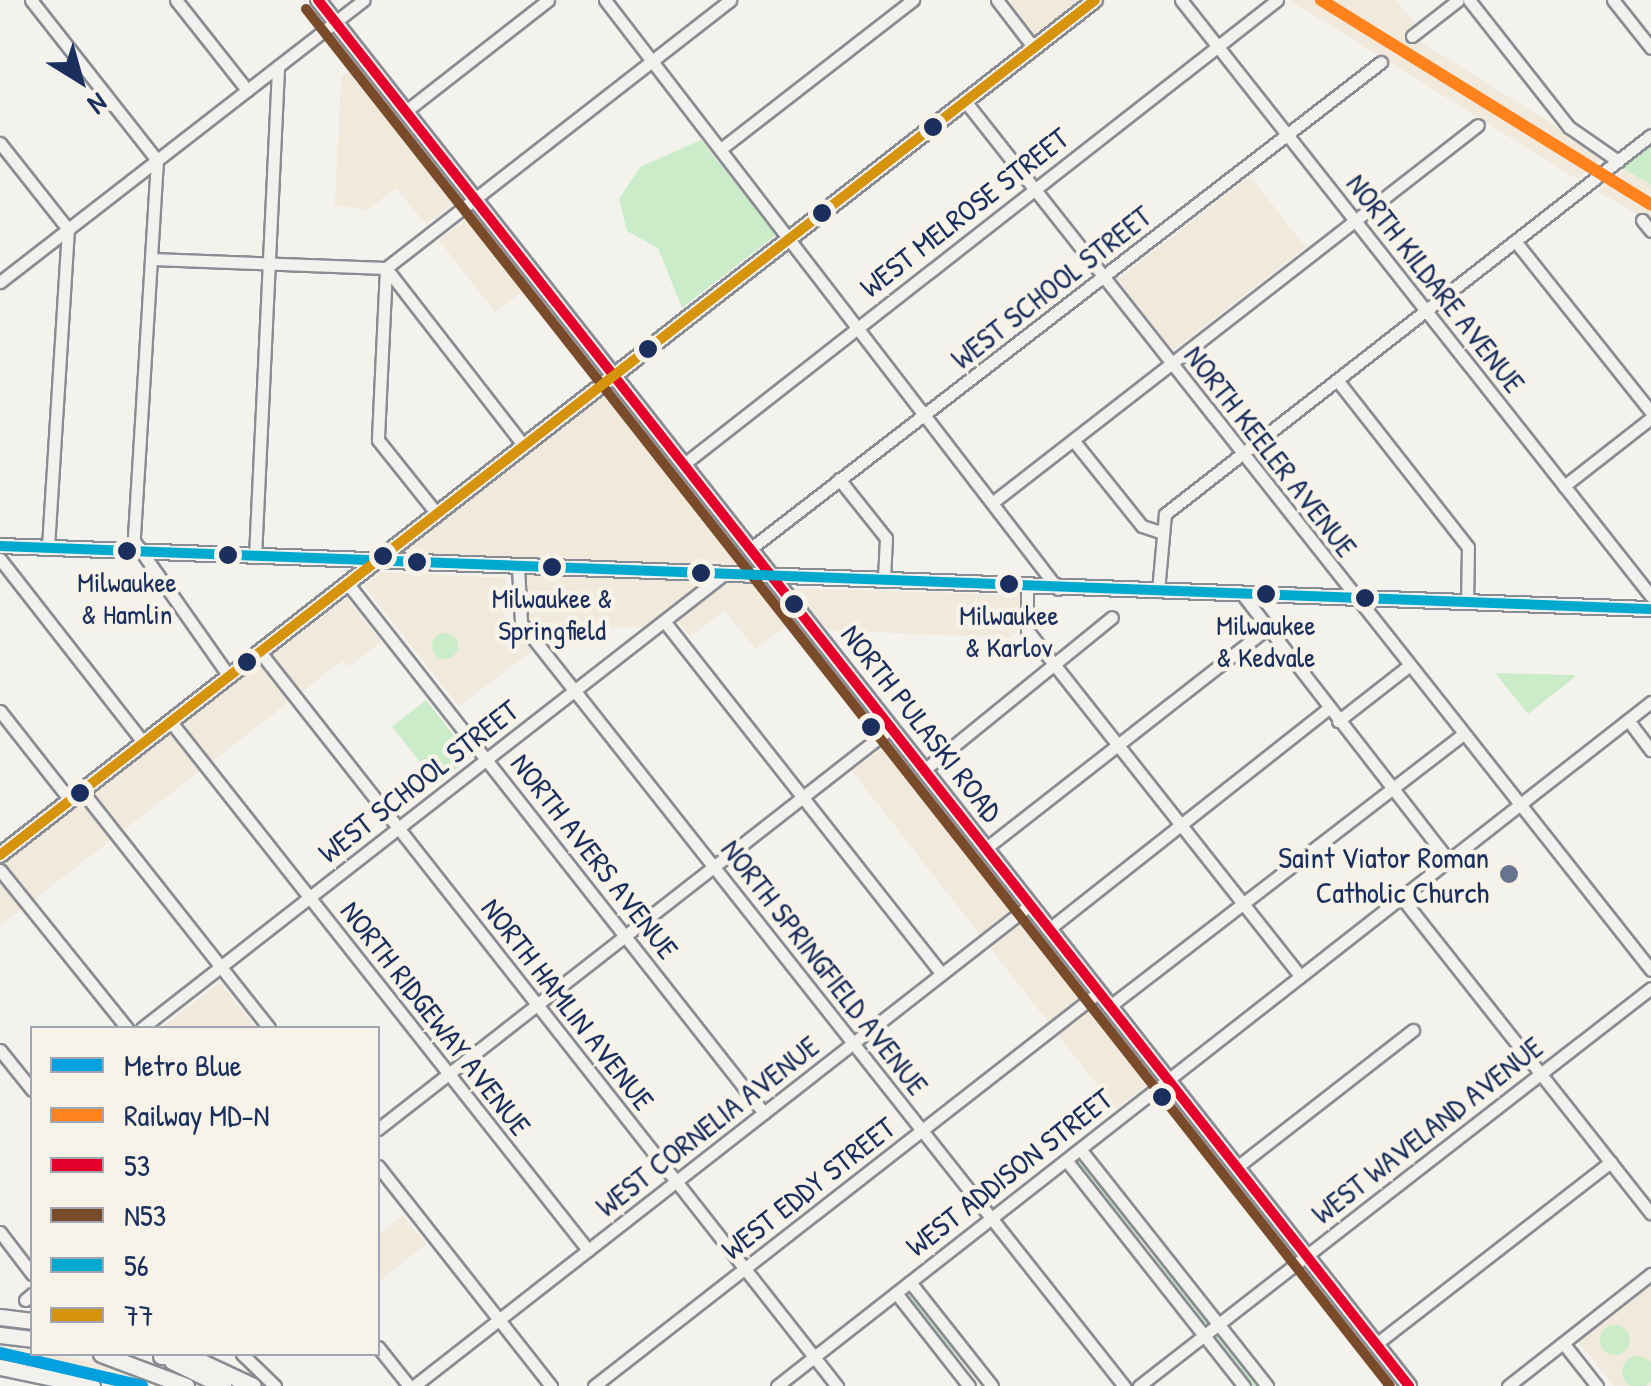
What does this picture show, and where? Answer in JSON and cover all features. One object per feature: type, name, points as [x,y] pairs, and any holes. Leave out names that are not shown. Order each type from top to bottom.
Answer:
[{"type":"highway","points":[[0,1317],[30,1321]]},
{"type":"highway","points":[[0,1335],[30,1339]]},
{"type":"highway","points":[[106,1356],[186,1386]]},
{"type":"highway","points":[[160,1356],[223,1386]]},
{"type":"highway","points":[[174,1356],[191,1357],[263,1384]]},
{"type":"highway","points":[[0,1368],[92,1386]]},
{"type":"main road","name":"NORTH PULASKI ROAD","points":[[318,0],[1409,1386]]},
{"type":"main road","points":[[0,855],[1096,0]]},
{"type":"main road","points":[[0,546],[1651,609]]},
{"type":"street","points":[[31,0],[157,160],[136,552],[229,676]]},
{"type":"street","points":[[176,0],[248,90]]},
{"type":"street","points":[[0,282],[364,0]]},
{"type":"street","points":[[406,112],[548,0]]},
{"type":"street","points":[[605,0],[997,500],[1058,589]]},
{"type":"street","points":[[152,259],[386,268],[730,0]]},
{"type":"street","points":[[722,148],[913,0]]},
{"type":"street","points":[[997,0],[1034,48]]},
{"type":"street","name":"NORTH KILDARE AVENUE","points":[[1181,0],[1651,596]]},
{"type":"street","name":"WEST MELROSE STREET","points":[[684,464],[1276,0]]},
{"type":"street","points":[[1412,36],[1458,0]]},
{"type":"street","points":[[1470,0],[1567,124],[1618,161]]},
{"type":"street","points":[[1614,0],[1651,48]]},
{"type":"street","name":"WEST SCHOOL STREET","points":[[750,549],[1381,62]]},
{"type":"street","points":[[255,557],[278,66]]},
{"type":"street","name":"NORTH KEELER AVENUE","points":[[966,102],[1461,736],[1651,970]]},
{"type":"street","points":[[997,500],[1478,125]]},
{"type":"street","points":[[1158,592],[1165,514],[1651,135]]},
{"type":"street","points":[[0,142],[68,229],[48,548]]},
{"type":"street","points":[[1515,242],[1651,415],[1564,486]]},
{"type":"street","points":[[386,268],[524,446]]},
{"type":"street","points":[[386,268],[378,440],[437,514]]},
{"type":"street","points":[[1337,380],[1468,546],[1467,603]]},
{"type":"street","points":[[1073,440],[1142,526],[1161,532]]},
{"type":"street","points":[[839,479],[886,538],[884,580]]},
{"type":"street","points":[[0,559],[144,743]]},
{"type":"street","name":"NORTH SPRINGFIELD AVENUE","points":[[518,567],[519,620],[1124,1386]]},
{"type":"street","name":"WEST SCHOOL STREET","points":[[145,1026],[724,574]]},
{"type":"street","name":"NORTH AVERS AVENUE","points":[[348,584],[764,1112]]},
{"type":"street","points":[[1027,588],[1027,630],[1300,976]]},
{"type":"street","points":[[1242,594],[1448,860]]},
{"type":"street","points":[[924,770],[1112,617]]},
{"type":"street","points":[[664,621],[942,974]]},
{"type":"street","points":[[986,848],[1266,629]]},
{"type":"street","name":"NORTH HAMLIN AVENUE","points":[[260,652],[837,1386]]},
{"type":"street","points":[[1338,720],[1407,667]]},
{"type":"street","name":"WEST ADDISON STREET","points":[[777,1386],[1651,702]]},
{"type":"street","points":[[1049,928],[1328,708]]},
{"type":"street","points":[[0,710],[267,1026]]},
{"type":"street","points":[[1628,720],[1651,750]]},
{"type":"street","name":"NORTH RIDGEWAY AVENUE","points":[[171,722],[588,1250]]},
{"type":"street","points":[[380,1127],[891,728]]},
{"type":"street","points":[[1110,1006],[1461,736]]},
{"type":"street","points":[[0,870],[125,1026]]},
{"type":"street","points":[[1401,897],[1651,1213]]},
{"type":"street","name":"WEST CORNELIA AVENUE","points":[[411,1386],[1030,905]]},
{"type":"street","name":"WEST WAVELAND AVENUE","points":[[1140,1386],[1651,988]]},
{"type":"street","name":"WEST EDDY STREET","points":[[594,1386],[1099,992]]},
{"type":"street","points":[[1237,1167],[1413,1030]]},
{"type":"street","points":[[0,1050],[30,1088]]},
{"type":"street","points":[[1080,1149],[1267,1386]]},
{"type":"street","points":[[1066,1160],[1244,1386]]},
{"type":"street","points":[[1376,1344],[1611,1162]]},
{"type":"street","points":[[380,1169],[551,1386]]},
{"type":"street","points":[[0,1232],[30,1271]]},
{"type":"street","points":[[1134,1245],[1147,1234]]},
{"type":"street","points":[[1143,1258],[1157,1247]]},
{"type":"street","points":[[1508,1386],[1651,1274]]},
{"type":"street","points":[[910,1282],[985,1384]]},
{"type":"street","points":[[896,1293],[969,1386]]},
{"type":"street","points":[[1563,1343],[1598,1386]]},
{"type":"street","points":[[380,1349],[411,1386]]},
{"type":"street","points":[[243,1356],[263,1384]]},
{"type":"street","points":[[960,1375],[974,1364]]},
{"type":"shaded area","points":[[1004,0],[1083,0],[1035,38]]},
{"type":"shaded area","points":[[1290,0],[1396,0],[1416,25],[1407,33],[1605,157],[1577,179]]},
{"type":"shaded area","points":[[356,67],[460,198],[426,224],[396,188],[367,210],[335,205],[341,77]]},
{"type":"shaded area","points":[[1625,169],[1651,185],[1651,222],[1597,191]]},
{"type":"shaded area","points":[[1250,176],[1305,247],[1173,350],[1118,279]]},
{"type":"shaded area","points":[[473,214],[529,286],[495,312],[439,240]]},
{"type":"shaded area","points":[[612,387],[754,568],[408,553],[406,550]]},
{"type":"shaded area","points":[[381,572],[506,578],[504,615],[532,651],[459,706],[364,586]]},
{"type":"shaded area","points":[[519,574],[768,585],[794,620],[756,649],[724,610],[690,637],[673,615],[656,628],[523,625]]},
{"type":"shaded area","points":[[795,588],[1020,595],[1019,629],[1009,638],[828,630]]},
{"type":"shaded area","points":[[347,598],[381,642],[349,667],[343,660],[0,926],[0,864]]},
{"type":"shaded area","points":[[889,742],[1153,1080],[1116,1109],[852,771]]},
{"type":"shaded area","points":[[220,982],[254,1026],[164,1026]]},
{"type":"shaded area","points":[[403,1215],[426,1244],[380,1280],[380,1233]]},
{"type":"shaded area","points":[[1651,1286],[1651,1386],[1614,1386],[1578,1341]]},
{"type":"shaded area","points":[[0,1346],[30,1351],[30,1356],[63,1356],[114,1364],[168,1386],[0,1356]]},
{"type":"green space","points":[[701,140],[776,235],[682,308],[658,248],[627,231],[619,199],[640,167]]},
{"type":"green space","points":[[1651,142],[1651,185],[1620,166]]},
{"type":"green space","points":[[445,633],[454,637],[458,646],[454,655],[445,659],[436,655],[432,646],[436,637]]},
{"type":"green space","points":[[1495,673],[1574,675],[1575,677],[1528,714]]},
{"type":"green space","points":[[426,700],[471,758],[437,784],[392,726]]},
{"type":"green space","points":[[1082,1159],[1140,1233],[1139,1238],[1074,1163]]},
{"type":"green space","points":[[1158,1255],[1212,1324],[1207,1330],[1150,1261]]},
{"type":"green space","points":[[912,1292],[968,1365],[967,1367],[906,1299]]},
{"type":"green space","points":[[1615,1325],[1626,1329],[1630,1340],[1626,1351],[1615,1355],[1604,1351],[1600,1340],[1604,1329]]},
{"type":"green space","points":[[1219,1332],[1263,1386],[1248,1386],[1212,1338]]},
{"type":"green space","points":[[1638,1356],[1649,1361],[1649,1383],[1635,1387],[1627,1383],[1622,1372],[1627,1361]]},
{"type":"metro line","name":"Blue","points":[[0,1353],[142,1386]]},
{"type":"rail line","name":"MD-N","points":[[1321,0],[1651,205]]},
{"type":"transit line","name":"53","points":[[318,0],[1409,1386]]},
{"type":"transit line","name":"77","points":[[0,855],[1095,0]]},
{"type":"transit line","name":"N53","points":[[306,9],[1390,1386]]},
{"type":"transit line","name":"56","points":[[0,546],[1651,609]]},
{"type":"place","name":"Milwaukee & Hamlin","points":[[127,551]]},
{"type":"place","name":"Milwaukee & Springfield","points":[[552,567]]},
{"type":"place","name":"Milwaukee & Karlov","points":[[1009,584]]},
{"type":"place","name":"Milwaukee & Kedvale","points":[[1266,594]]},
{"type":"place","name":"Saint Viator Roman Catholic Church","points":[[1509,874]]}]
